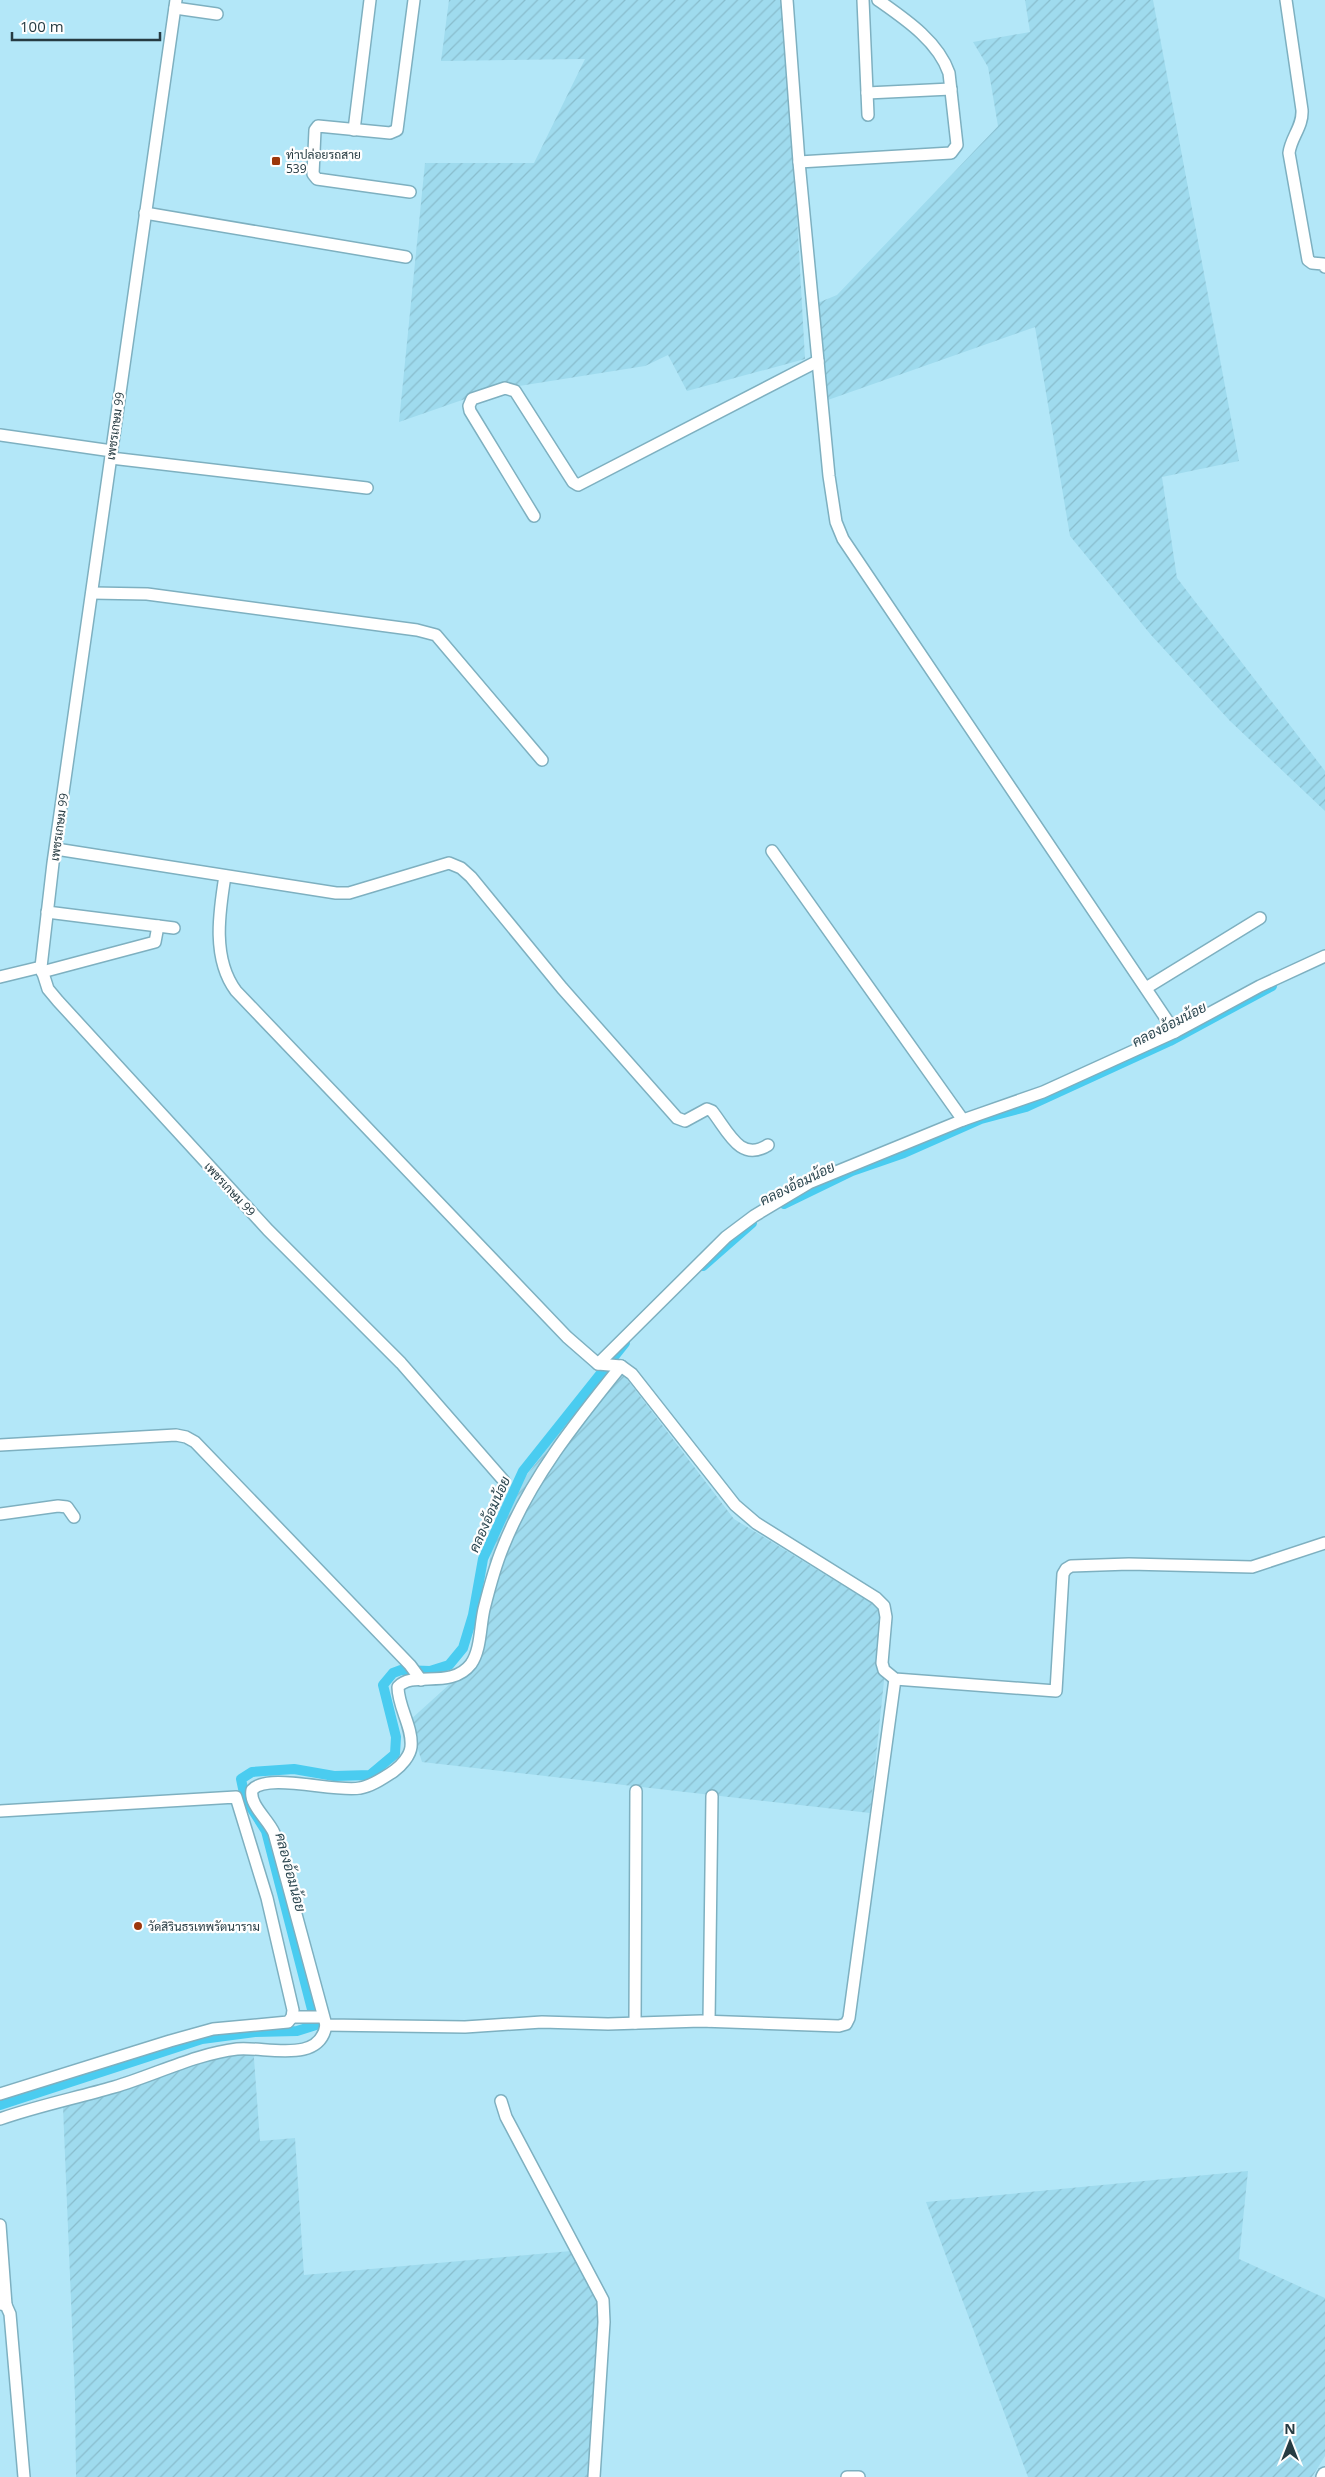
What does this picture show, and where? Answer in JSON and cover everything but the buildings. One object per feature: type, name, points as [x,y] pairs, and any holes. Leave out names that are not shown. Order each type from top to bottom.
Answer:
[{"type":"street","points":[[354,130],[370,0]]},
{"type":"street","points":[[410,192],[313,177],[316,128],[318,126],[390,133],[397,130],[414,0]]},
{"type":"street","points":[[786,0],[818,361],[831,493],[836,522],[843,539],[1175,1032]]},
{"type":"street","points":[[863,0],[868,115]]},
{"type":"street","points":[[799,162],[951,153],[957,145],[951,89],[946,64],[911,23],[878,0]]},
{"type":"street","points":[[1286,0],[1302,115],[1298,130],[1290,144],[1289,153],[1308,260],[1312,263],[1323,264],[1325,267]]},
{"type":"street","points":[[175,4],[217,14]]},
{"type":"street","name":"เพชรเกษม 99","points":[[175,4],[47,912],[41,970],[48,989],[58,1001],[268,1230],[401,1363],[504,1481]]},
{"type":"street","points":[[867,93],[951,89]]},
{"type":"street","points":[[145,213],[406,257]]},
{"type":"street","points":[[534,516],[470,411],[469,406],[472,399],[505,388],[515,391],[573,482],[578,485],[818,361]]},
{"type":"street","points":[[0,434],[111,455],[367,488]]},
{"type":"street","points":[[92,593],[147,594],[417,630],[436,635],[542,760]]},
{"type":"street","points":[[56,849],[336,893],[349,893],[449,863],[455,864],[471,878],[562,988],[676,1118],[685,1121],[707,1109],[712,1111],[744,1150],[754,1152],[768,1145]]},
{"type":"street","points":[[772,851],[963,1120]]},
{"type":"street","points":[[225,876],[219,921],[224,971],[236,991],[568,1337],[600,1364],[619,1366],[638,1381],[735,1505],[745,1515],[876,1598],[884,1606],[886,1617],[882,1663],[884,1670],[895,1679],[1056,1691],[1063,1574],[1066,1569],[1078,1566],[1129,1564],[1252,1567],[1325,1544]]},
{"type":"street","points":[[47,912],[174,928]]},
{"type":"street","points":[[1146,988],[1260,918]]},
{"type":"street","points":[[0,977],[41,970],[155,942],[158,926]]},
{"type":"street","points":[[600,1364],[726,1237],[754,1216],[809,1183],[963,1120],[1043,1092],[1175,1032],[1260,986],[1325,956]]},
{"type":"street","points":[[0,2119],[35,2107],[114,2087],[208,2055],[256,2047],[294,2052],[316,2044],[323,2026],[274,1833],[270,1824],[252,1800],[252,1790],[260,1784],[286,1783],[358,1788],[384,1778],[407,1757],[411,1747],[410,1734],[398,1688],[406,1682],[420,1679],[452,1677],[470,1665],[476,1657],[484,1608],[502,1547],[554,1450],[619,1366]]},
{"type":"street","points":[[0,1445],[170,1435],[186,1437],[195,1442],[410,1665],[420,1679]]},
{"type":"street","points":[[0,1514],[58,1506],[66,1507],[74,1517]]},
{"type":"street","points":[[0,1811],[236,1796],[267,1898],[293,2010],[297,2017],[323,2026],[465,2027],[542,2022],[635,2023],[709,2021],[839,2026],[846,2024],[849,2018],[895,1679]]},
{"type":"street","points":[[635,2023],[636,1791]]},
{"type":"street","points":[[709,2021],[712,1796]]},
{"type":"street","points":[[0,2094],[170,2041],[214,2030],[281,2024],[297,2017]]},
{"type":"street","points":[[501,2101],[506,2117],[603,2300],[604,2322],[594,2477]]},
{"type":"street","points":[[0,2225],[3,2304],[10,2314],[24,2477]]},
{"type":"street","points":[[847,2477],[858,2477]]},
{"type":"shaded area","points":[[449,0],[785,0],[805,359],[687,391],[668,355],[645,366],[488,391],[399,422],[425,163],[534,163],[585,59],[441,61]]},
{"type":"shaded area","points":[[1025,0],[1153,0],[1239,461],[1162,477],[1177,578],[1325,771],[1325,811],[1230,721],[1151,635],[1070,536],[1035,327],[825,401],[815,304],[837,295],[998,126],[988,67],[973,42],[1030,32]]},
{"type":"shaded area","points":[[620,1370],[734,1519],[891,1615],[870,1813],[422,1762],[409,1721],[473,1663],[491,1552],[526,1476],[601,1379]]},
{"type":"shaded area","points":[[253,2045],[260,2141],[295,2138],[304,2275],[571,2251],[599,2297],[600,2375],[591,2435],[589,2477],[76,2477],[75,2397],[63,2107]]},
{"type":"shaded area","points":[[1248,2171],[1239,2259],[1325,2298],[1325,2456],[1312,2477],[1028,2477],[926,2202]]},
{"type":"waterway","name":"คลองอ้อมน้อย","points":[[784,1204],[852,1171],[904,1153],[981,1119],[1026,1107],[1170,1041],[1272,986]]},
{"type":"waterway","name":"คลองอ้อมน้อย","points":[[703,1266],[752,1223]]},
{"type":"waterway","name":"คลองอ้อมน้อย","points":[[0,2105],[202,2039],[255,2032],[297,2031],[316,2025],[266,1831],[245,1798],[241,1779],[252,1772],[294,1769],[334,1776],[370,1775],[395,1754],[396,1737],[383,1685],[393,1673],[401,1670],[430,1671],[449,1665],[463,1648],[473,1615],[483,1559],[523,1471],[625,1343]]},
{"type":"place","name":"ท่าปล่อยรถสาย 539","points":[[276,161]]},
{"type":"place","name":"วัดสิรินธรเทพรัตนาราม","points":[[138,1926]]}]
